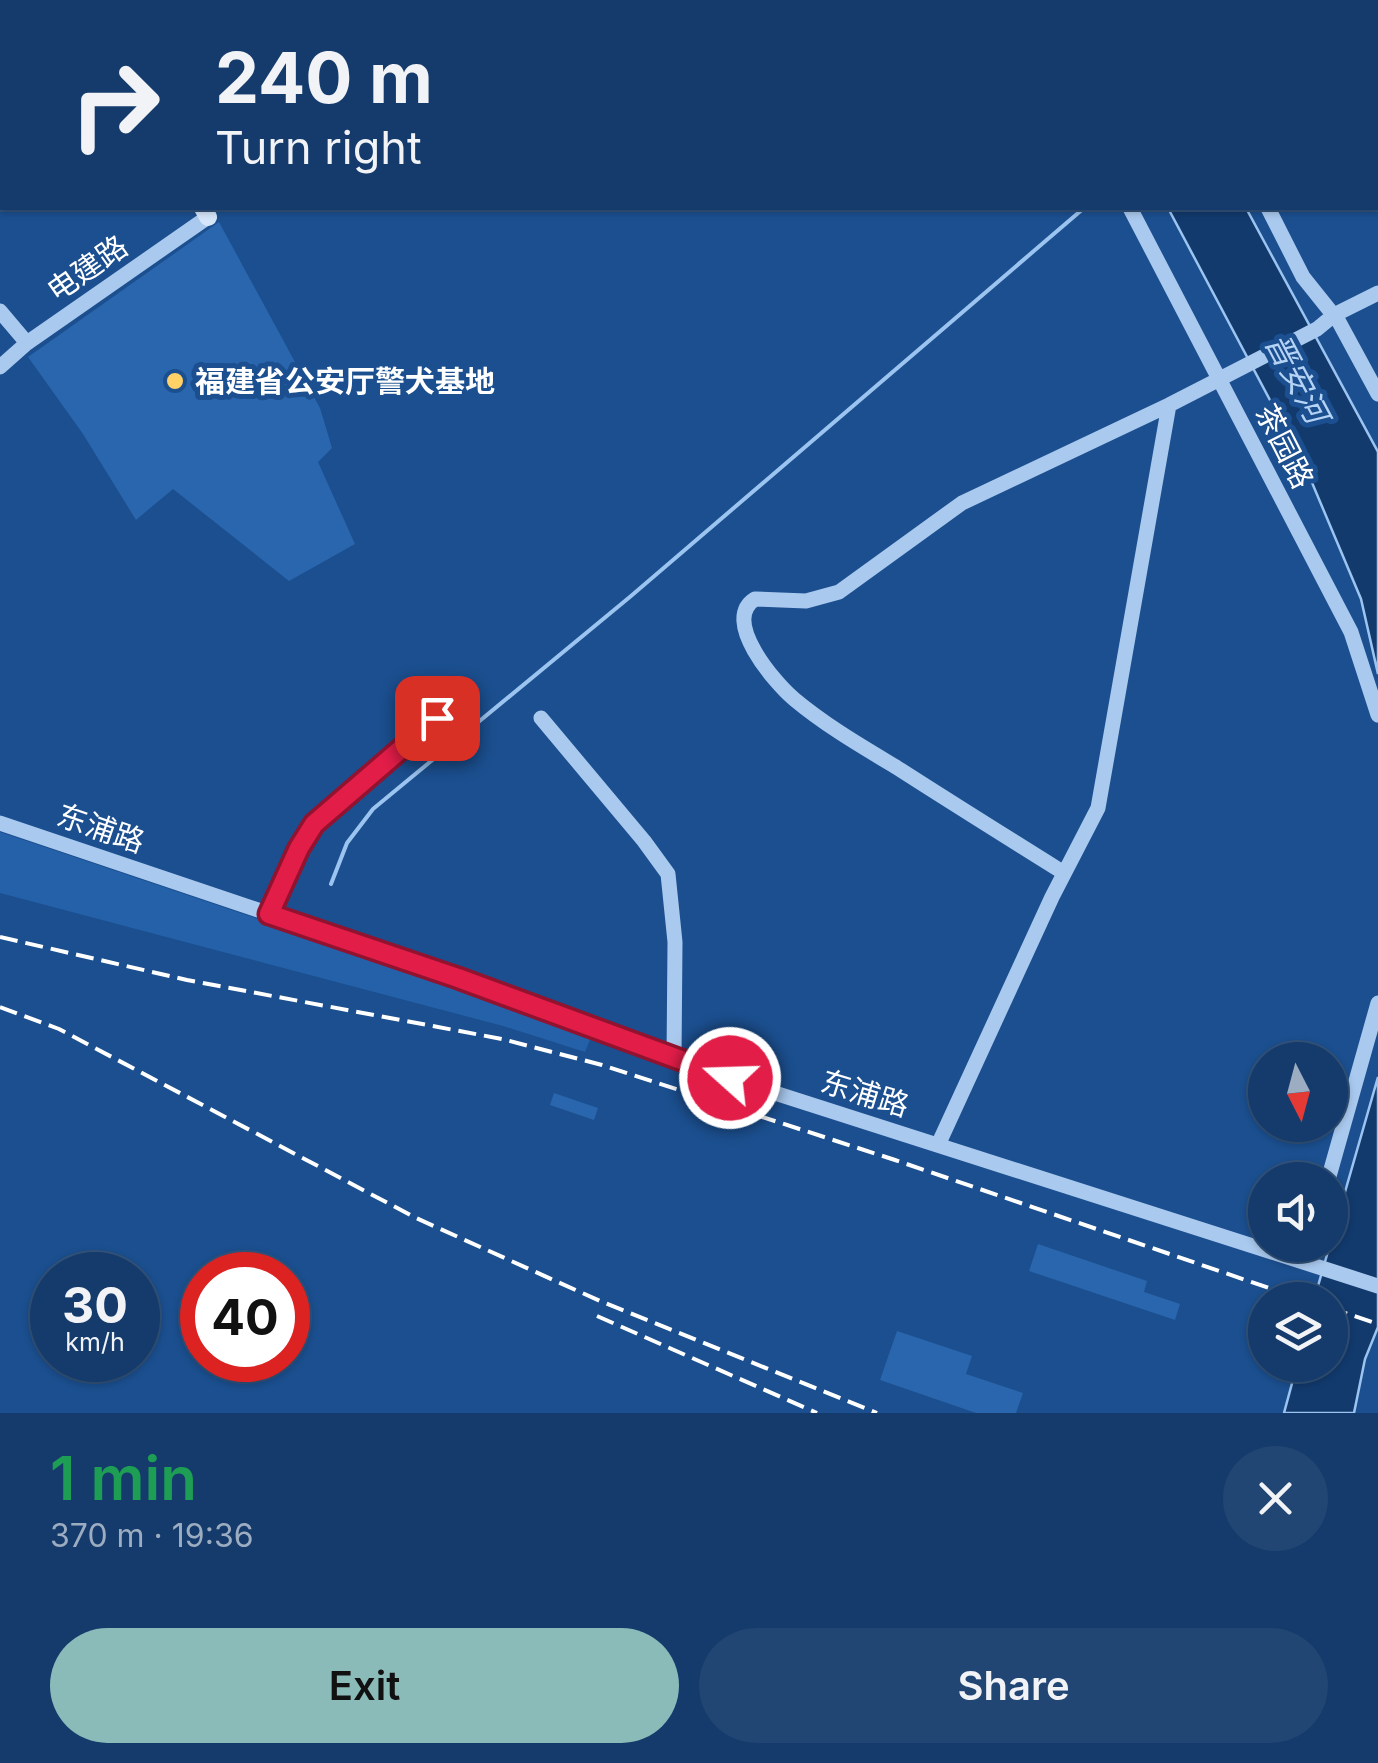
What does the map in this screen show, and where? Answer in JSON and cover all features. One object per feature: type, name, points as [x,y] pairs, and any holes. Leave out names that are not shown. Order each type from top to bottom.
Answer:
[{"type":"street","name":"茶园路","points":[[1131,210],[1351,632],[1378,715]]},
{"type":"street","points":[[1269,210],[1304,278],[1334,315],[1378,394]]},
{"type":"street","name":"电建路","points":[[0,368],[27,343],[205,212]]},
{"type":"street","points":[[1064,873],[835,729],[794,699],[759,657],[746,634],[742,613],[754,598],[806,600],[839,592],[962,503],[1168,405],[1317,329],[1334,315],[1378,293]]},
{"type":"street","points":[[0,311],[27,343]]},
{"type":"street","points":[[938,1145],[1102,794],[1168,405]]},
{"type":"street","points":[[269,914],[314,824],[437,718]]},
{"type":"street","points":[[541,718],[668,874],[675,942],[674,1058]]},
{"type":"street","name":"东浦路","points":[[0,823],[458,978],[762,1090],[1378,1286]]},
{"type":"street","points":[[1333,1162],[1378,1003]]},
{"type":"shaded area","points":[[0,832],[593,1032],[585,1052],[503,1026],[0,893]]},
{"type":"water","name":"晋安河","points":[[1169,210],[1247,210],[1378,452],[1378,674],[1361,599],[1305,466]]},
{"type":"water","points":[[1378,1077],[1378,1327],[1365,1359],[1354,1413],[1284,1413],[1292,1382],[1348,1382],[1348,1282],[1319,1282],[1325,1262],[1348,1262],[1348,1182]]},
{"type":"building","name":"福建省公安厅警犬基地","points":[[219,222],[320,408],[332,448],[318,462],[355,544],[289,581],[173,489],[136,520],[83,434],[28,357]]},
{"type":"building","points":[[554,1093],[598,1108],[594,1120],[550,1105]]},
{"type":"building","points":[[1038,1244],[1147,1281],[1144,1292],[1180,1304],[1175,1320],[1029,1271]]},
{"type":"building","points":[[897,1331],[972,1356],[966,1374],[1023,1393],[1016,1413],[976,1413],[880,1380]]},
{"type":"waterway","points":[[331,884],[347,843],[373,809],[631,596],[1082,210]]},
{"type":"railway","points":[[0,937],[187,980],[502,1039],[602,1065],[1251,1282]]},
{"type":"railway","points":[[0,1007],[59,1029],[416,1218],[600,1301],[877,1413]]},
{"type":"railway","points":[[1348,1314],[1378,1324]]},
{"type":"railway","points":[[597,1316],[817,1413]]},
{"type":"place","name":"福建省公安厅警犬基地","points":[[175,381]]},
{"type":"route","points":[[437,718],[314,824],[269,914],[458,978],[730,1078]]}]
